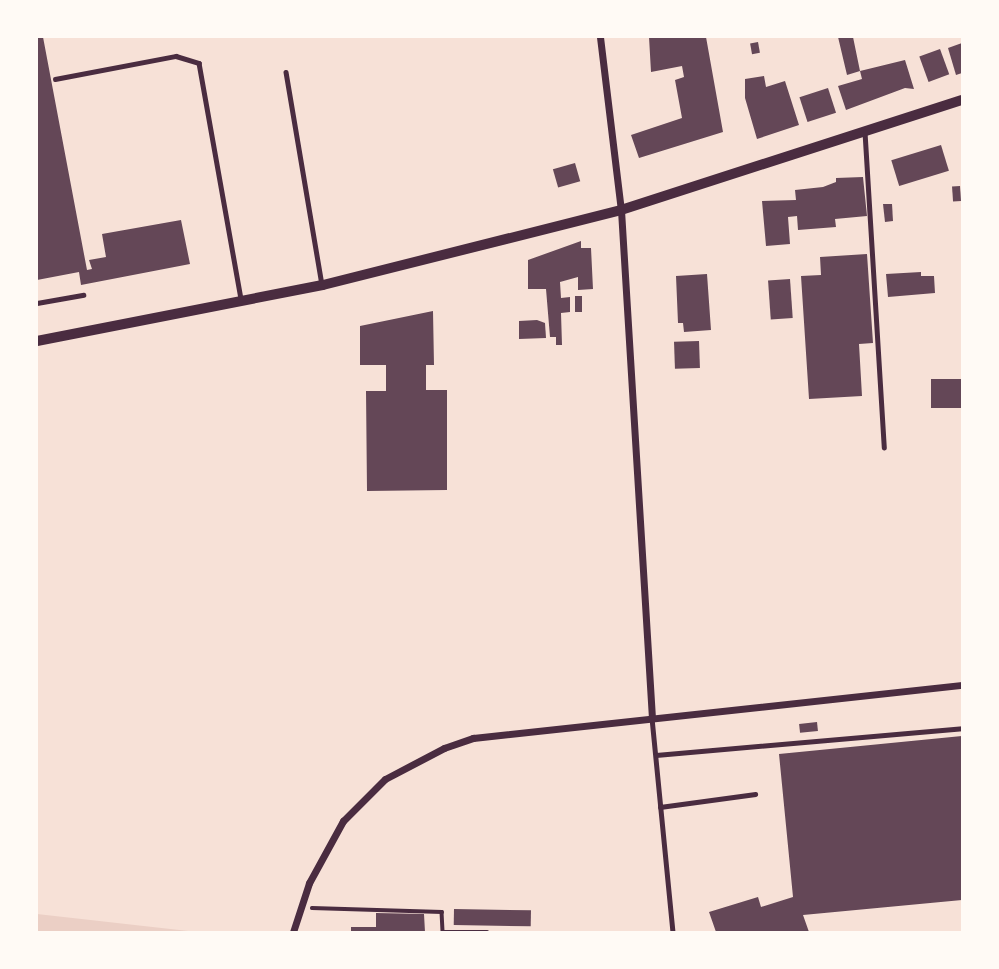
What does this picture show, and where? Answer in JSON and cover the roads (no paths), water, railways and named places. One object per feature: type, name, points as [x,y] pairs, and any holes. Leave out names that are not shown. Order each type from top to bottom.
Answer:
[{"type":"street","points":[[600,37],[621,210],[652,718]]},
{"type":"street","points":[[37,341],[323,285],[621,210],[962,100]]},
{"type":"street","points":[[293,932],[300,908],[327,845],[343,821],[385,779],[412,762],[473,738],[962,685]]},
{"type":"lane","points":[[55,79],[176,56],[199,63],[242,303]]},
{"type":"lane","points":[[286,72],[323,285]]},
{"type":"lane","points":[[865,131],[884,447]]},
{"type":"lane","points":[[37,303],[83,295]]},
{"type":"lane","points":[[652,718],[673,932]]},
{"type":"lane","points":[[656,755],[962,728]]},
{"type":"lane","points":[[660,807],[755,794]]}]
